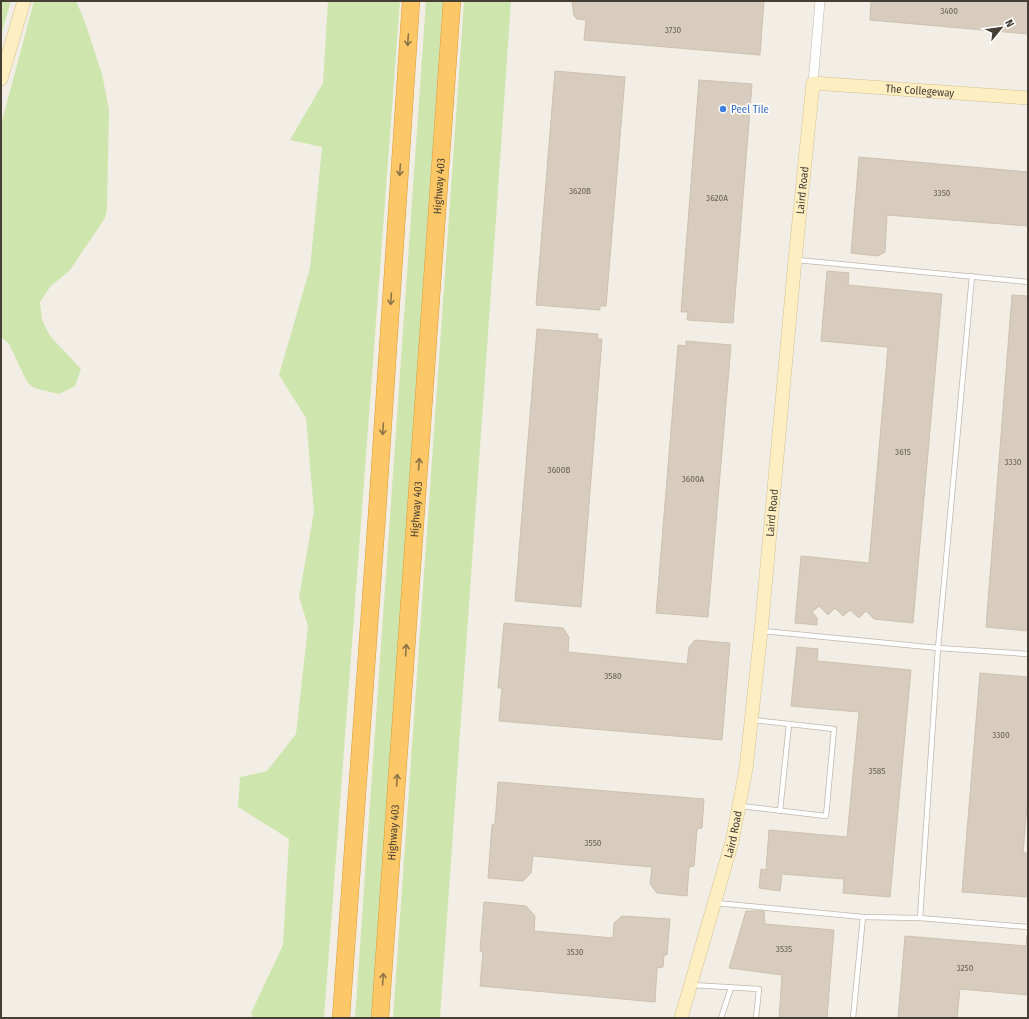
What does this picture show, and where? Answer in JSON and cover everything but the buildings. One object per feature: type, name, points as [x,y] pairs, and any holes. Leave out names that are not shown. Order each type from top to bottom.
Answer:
[{"type":"highway","points":[[341,1018],[377,522],[411,1]]},
{"type":"highway","name":"Highway 403","points":[[380,1018],[452,1]]},
{"type":"street","points":[[1,79],[24,1]]},
{"type":"street","name":"Laird Road","points":[[681,1018],[732,842],[746,769],[762,631],[820,1]]},
{"type":"street","name":"The Collegeway","points":[[813,83],[1028,98]]},
{"type":"lane","points":[[795,260],[1028,282]]},
{"type":"lane","points":[[920,918],[938,648],[972,276]]},
{"type":"lane","points":[[762,631],[938,648],[1028,654]]},
{"type":"lane","points":[[739,806],[826,816],[834,729],[752,719]]},
{"type":"lane","points":[[780,811],[789,724]]},
{"type":"lane","points":[[715,903],[863,917],[920,918],[1028,927]]},
{"type":"lane","points":[[853,1018],[863,917]]},
{"type":"lane","points":[[690,985],[758,990],[756,1018]]},
{"type":"lane","points":[[721,1018],[731,988]]},
{"type":"green space","points":[[1,1],[11,1],[1,35]]},
{"type":"green space","points":[[34,1],[76,1],[85,22],[102,74],[109,110],[107,209],[105,218],[70,270],[50,287],[40,302],[42,320],[50,336],[81,369],[75,386],[59,394],[34,388],[27,382],[9,344],[1,337],[1,125]]},
{"type":"green space","points":[[328,1],[400,1],[324,1018],[253,1018],[251,1013],[283,945],[289,839],[238,807],[240,777],[267,771],[296,734],[308,626],[299,597],[314,512],[306,418],[279,375],[310,268],[322,147],[290,140],[323,83]]},
{"type":"green space","points":[[426,1],[443,1],[372,1018],[355,1018]]},
{"type":"green space","points":[[464,1],[511,1],[492,277],[440,1018],[393,1018]]},
{"type":"place","name":"Peel Tile","points":[[723,109]]}]
